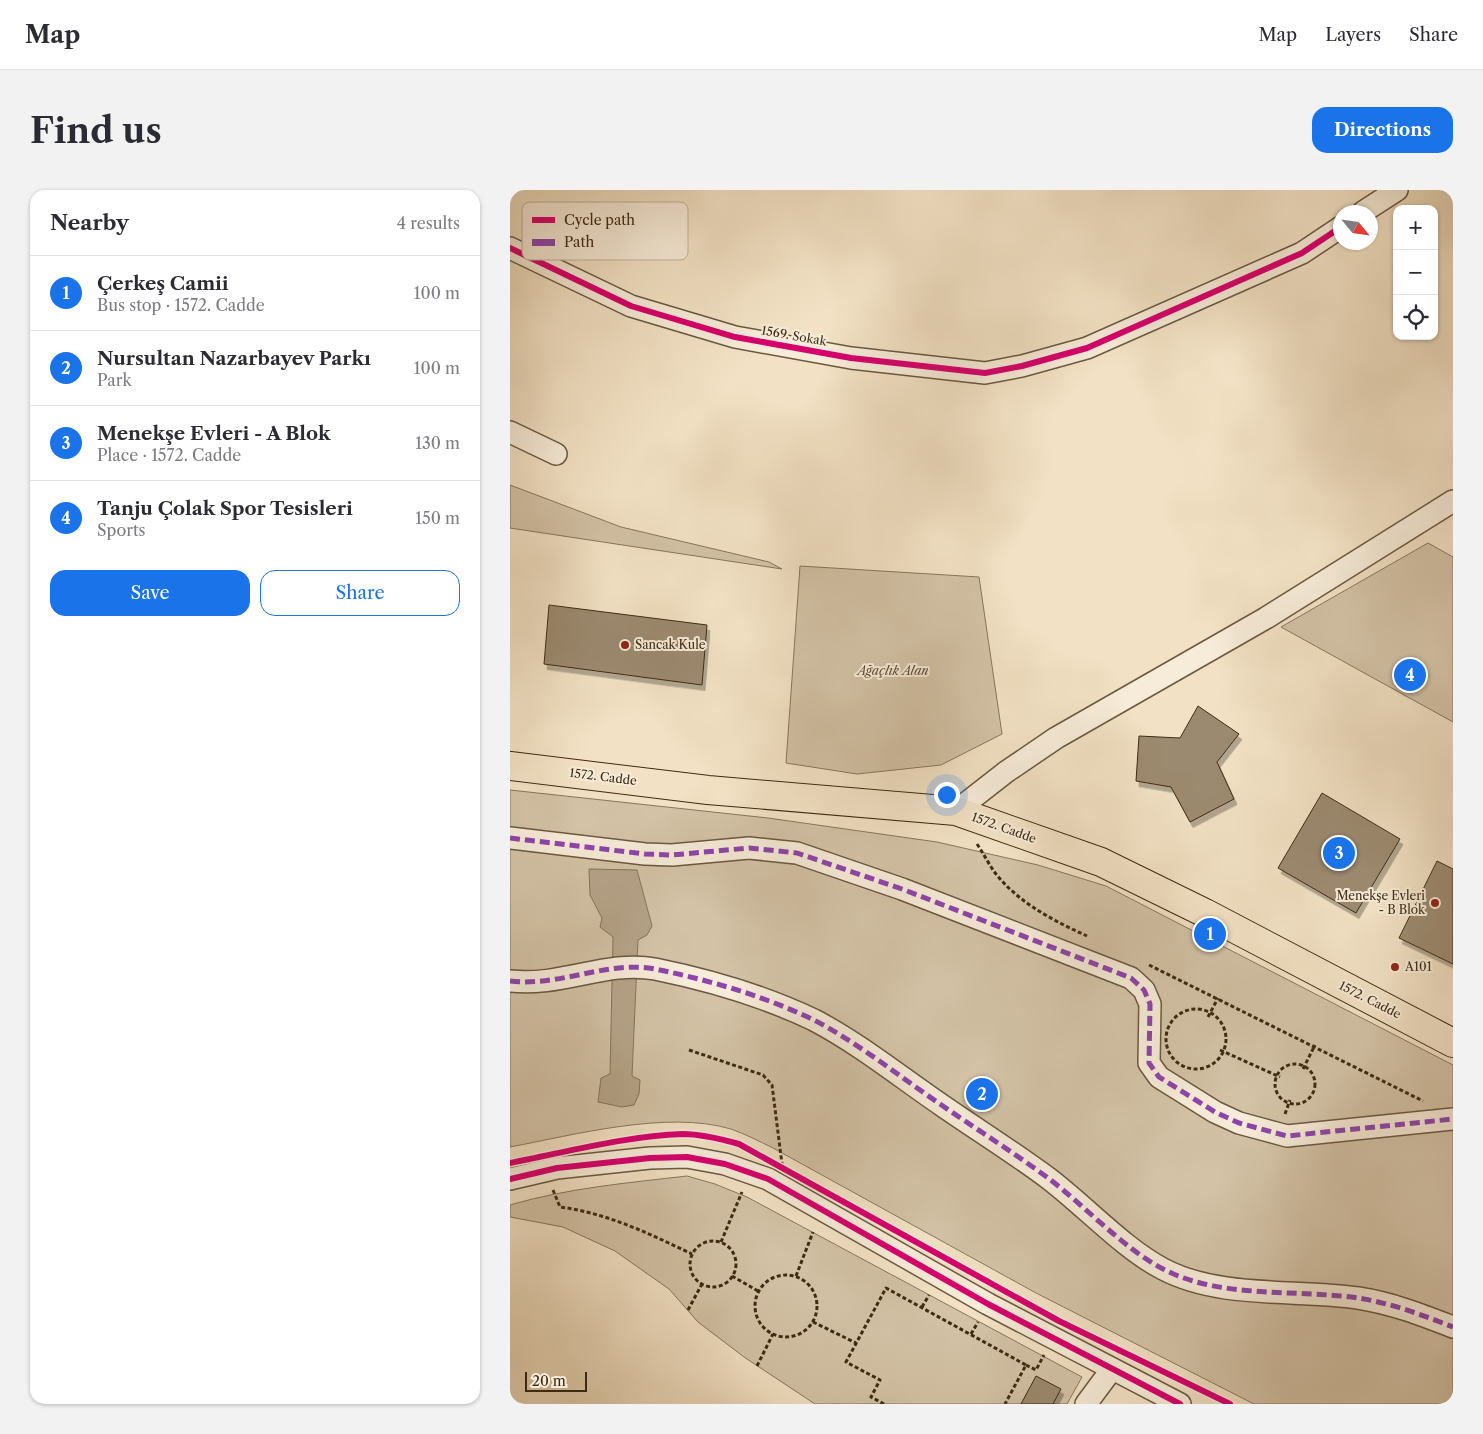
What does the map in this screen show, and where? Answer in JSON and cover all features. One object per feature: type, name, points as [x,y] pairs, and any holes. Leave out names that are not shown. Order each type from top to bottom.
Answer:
[{"type":"main road","name":"1572. Cadde","points":[[510,766],[708,790],[956,811],[1102,862],[1453,1043]]},
{"type":"street","points":[[1374,205],[1397,190]]},
{"type":"street","name":"1569. Sokak","points":[[535,260],[631,306],[735,337],[851,358],[986,373],[1022,366],[1087,348],[1302,253],[1333,232]]},
{"type":"street","name":"1569. Sokak","points":[[510,248],[522,254]]},
{"type":"street","points":[[510,432],[556,454]]},
{"type":"street","points":[[956,811],[1006,772],[1056,738],[1266,618],[1453,501]]},
{"type":"street","points":[[510,838],[645,854],[768,848],[806,856],[902,889],[1132,978],[1144,990],[1150,1004],[1149,1063],[1159,1077],[1207,1107],[1239,1122],[1287,1136],[1453,1119]]},
{"type":"street","points":[[510,980],[524,982],[570,978],[607,968],[643,967],[702,980],[765,1000],[816,1022],[1046,1177],[1136,1250],[1169,1271],[1190,1281],[1222,1288],[1347,1297],[1380,1303],[1453,1327]]},
{"type":"street","points":[[510,1179],[545,1171],[650,1158],[687,1158],[725,1164],[750,1172],[768,1179],[810,1202],[1052,1339],[1180,1404]]},
{"type":"street","points":[[1086,1404],[1112,1369]]},
{"type":"path","points":[[956,811],[996,875],[1033,907],[1054,921],[1090,937]]},
{"type":"path","points":[[1144,962],[1315,1045],[1428,1103]]},
{"type":"path","points":[[1209,1015],[1218,998]]},
{"type":"path","points":[[1201,1010],[1209,1015],[1224,1027],[1226,1037],[1222,1051],[1214,1064],[1194,1069],[1184,1067],[1176,1061],[1167,1045],[1170,1026],[1183,1013],[1201,1010]]},
{"type":"path","points":[[1304,1068],[1315,1045]]},
{"type":"path","points":[[690,1050],[763,1074],[769,1080],[772,1085],[782,1167]]},
{"type":"path","points":[[1222,1051],[1278,1076]]},
{"type":"path","points":[[1298,1064],[1314,1076],[1315,1089],[1308,1100],[1302,1103],[1295,1104],[1283,1100],[1275,1089],[1278,1076],[1286,1066],[1298,1064]]},
{"type":"path","points":[[774,1162],[791,1172]]},
{"type":"path","points":[[545,1171],[560,1207],[576,1209],[633,1226],[692,1254]]},
{"type":"path","points":[[721,1242],[750,1172]]},
{"type":"path","points":[[796,1276],[813,1232]]},
{"type":"path","points":[[721,1242],[727,1246],[735,1257],[736,1264],[732,1276],[722,1285],[715,1287],[702,1284],[692,1275],[690,1261],[692,1254],[701,1244],[721,1242]]},
{"type":"path","points":[[787,1274],[796,1276],[811,1286],[815,1295],[816,1313],[813,1322],[800,1334],[791,1337],[773,1334],[758,1321],[754,1301],[758,1291],[770,1279],[787,1274]]},
{"type":"path","points":[[732,1276],[758,1291]]},
{"type":"path","points":[[688,1310],[702,1284]]},
{"type":"path","points":[[884,1404],[871,1397],[880,1380],[846,1362],[886,1288],[1036,1370],[1052,1339]]},
{"type":"path","points":[[813,1322],[856,1343]]},
{"type":"path","points":[[757,1366],[773,1334]]},
{"type":"path","points":[[1005,1404],[1026,1365]]},
{"type":"green space","points":[[510,485],[621,527],[769,562],[782,569],[510,528]]},
{"type":"green space","points":[[1428,543],[1453,557],[1453,722],[1281,627]]},
{"type":"green space","name":"Ağaçlık Alan","points":[[800,566],[979,577],[1002,734],[941,765],[857,774],[786,763]]},
{"type":"green space","points":[[510,790],[768,818],[937,842],[1038,865],[1106,886],[1453,1065],[1453,1404],[1254,1404],[1036,1293],[773,1148],[731,1129],[706,1124],[650,1123],[620,1126],[510,1147]]},
{"type":"green space","points":[[687,1176],[715,1184],[747,1197],[1082,1377],[1067,1404],[815,1404],[744,1357],[698,1322],[669,1289],[615,1251],[563,1227],[510,1217],[510,1205],[532,1199],[598,1187]]},
{"type":"shaded area","points":[[589,869],[637,870],[652,926],[647,935],[638,940],[632,1076],[640,1080],[639,1094],[634,1105],[622,1107],[598,1102],[601,1078],[610,1074],[613,937],[600,927],[602,918],[590,895]]},
{"type":"building","name":"Sancak Kule","points":[[549,605],[707,625],[702,685],[544,664]]},
{"type":"building","points":[[1198,706],[1239,734],[1217,762],[1234,799],[1190,822],[1171,787],[1136,781],[1139,736],[1180,738]]},
{"type":"building","points":[[1322,793],[1400,839],[1356,913],[1278,868]]},
{"type":"building","name":"Menekşe Evleri - B Blok","points":[[1437,861],[1453,869],[1453,964],[1399,938]]},
{"type":"building","points":[[1036,1376],[1061,1389],[1053,1404],[1021,1404]]},
{"type":"marked path","points":[[510,838],[645,854],[672,855],[749,848],[797,853],[902,889],[1131,978],[1144,990],[1150,1004],[1149,1063],[1159,1077],[1215,1112],[1239,1123],[1287,1136],[1453,1119]]},
{"type":"marked path","points":[[510,981],[529,982],[601,970],[637,967],[696,978],[776,1003],[814,1020],[862,1049],[1048,1178],[1133,1250],[1163,1269],[1209,1285],[1233,1289],[1334,1295],[1370,1300],[1406,1310],[1453,1327]]},
{"type":"cycle path","points":[[535,260],[631,306],[735,337],[851,358],[985,373],[1022,366],[1087,348],[1302,253],[1333,232]]},
{"type":"cycle path","points":[[510,248],[522,254]]},
{"type":"cycle path","points":[[510,1163],[596,1145],[661,1135],[697,1135],[739,1144],[1059,1321],[1230,1404]]},
{"type":"cycle path","points":[[510,1179],[557,1168],[650,1158],[687,1157],[725,1164],[768,1179],[988,1304],[1180,1404]]},
{"type":"place","name":"Sancak Kule","points":[[625,645]]},
{"type":"place","name":"Tanju Çolak Spor Tesisleri","points":[[1410,675]]},
{"type":"place","name":"Menekşe Evleri - A Blok","points":[[1339,853]]},
{"type":"place","name":"Menekşe Evleri - B Blok","points":[[1435,903]]},
{"type":"place","name":"Çerkeş Camii","points":[[1210,934]]},
{"type":"place","name":"A101","points":[[1395,967]]},
{"type":"place","name":"Nursultan Nazarbayev Parkı","points":[[982,1094]]}]
